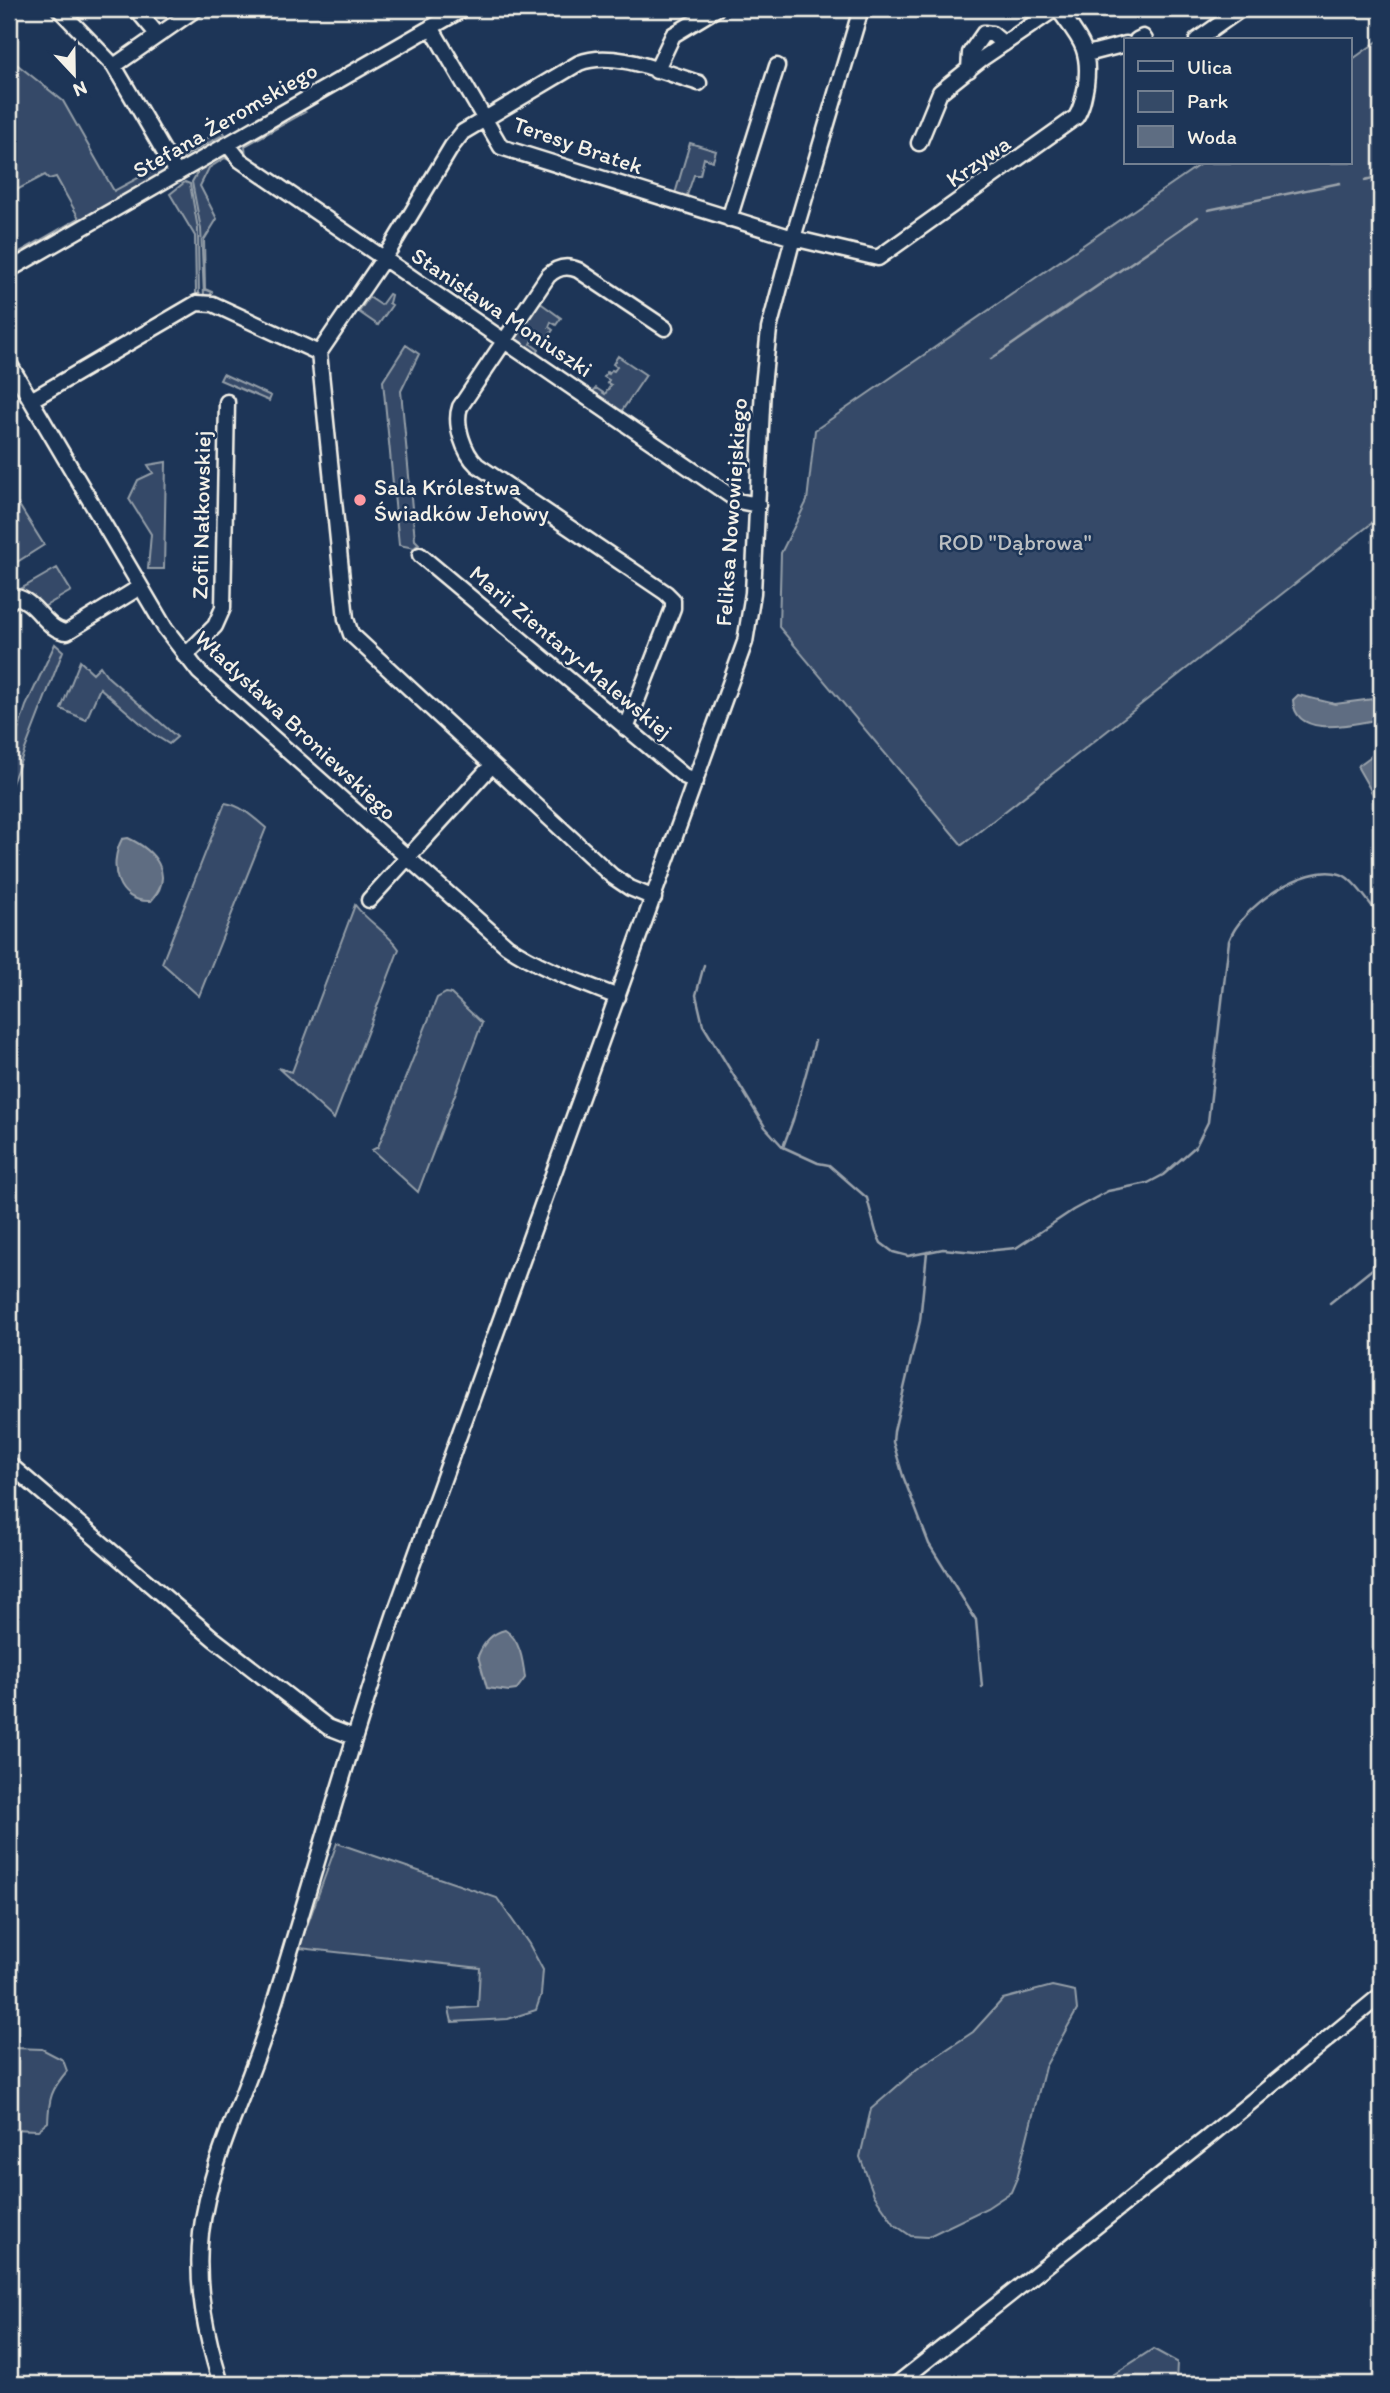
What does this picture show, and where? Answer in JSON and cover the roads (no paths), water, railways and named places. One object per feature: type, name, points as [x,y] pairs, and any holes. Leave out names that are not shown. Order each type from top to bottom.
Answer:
[{"type":"street","points":[[59,9],[114,66],[177,174]]},
{"type":"street","points":[[136,9],[158,35]]},
{"type":"street","points":[[114,66],[196,9]]},
{"type":"street","name":"Stefana Żeromskiego","points":[[9,270],[463,9]]},
{"type":"street","points":[[656,71],[673,35],[716,9]]},
{"type":"street","name":"Feliksa Nowowiejskiego","points":[[221,2384],[208,2338],[200,2293],[201,2236],[209,2187],[266,2030],[354,1737],[395,1613],[745,642],[753,593],[763,386],[769,329],[860,9]]},
{"type":"street","points":[[919,143],[940,92],[1056,9],[1087,54],[1124,45]]},
{"type":"street","points":[[1200,38],[1241,9]]},
{"type":"street","name":"Teresy Bratek","points":[[431,27],[497,143],[504,148],[793,238]]},
{"type":"street","name":"Krzywa","points":[[793,238],[873,258],[884,255],[1070,123],[1080,109],[1084,93],[1087,54]]},
{"type":"street","points":[[654,898],[630,888],[612,876],[357,641],[349,629],[319,353],[384,258],[463,132],[591,58],[612,58],[699,83]]},
{"type":"street","points":[[729,219],[777,65]]},
{"type":"street","name":"Stanisława Moniuszki","points":[[228,145],[240,160],[738,500],[758,505]]},
{"type":"street","points":[[626,730],[673,603],[666,593],[481,468],[470,458],[458,423],[458,411],[548,276],[562,267],[578,270],[665,328]]},
{"type":"street","points":[[31,400],[197,303],[213,304],[319,353]]},
{"type":"street","name":"Władysława Broniewskiego","points":[[9,363],[164,628],[184,656],[212,685],[507,946],[523,957],[618,997]]},
{"type":"street","name":"Zofii Nałkowskiej","points":[[184,656],[215,626],[223,608],[227,402]]},
{"type":"street","name":"Marii Zientary-Malewskiej","points":[[420,555],[626,730],[684,776],[696,781]]},
{"type":"street","points":[[9,602],[16,597],[23,599],[56,628],[67,632],[141,587]]},
{"type":"street","points":[[369,900],[492,765]]},
{"type":"street","points":[[9,1464],[214,1639],[328,1727],[354,1737]]},
{"type":"street","points":[[897,2384],[1381,1995]]},
{"type":"water","points":[[1298,695],[1335,704],[1381,698],[1381,719],[1343,726],[1315,725],[1304,721],[1296,713],[1293,700]]},
{"type":"water","points":[[1381,749],[1381,791],[1374,796],[1358,768]]},
{"type":"water","points":[[128,838],[153,856],[162,872],[162,881],[151,901],[130,896],[118,881],[118,849],[122,839]]},
{"type":"water","points":[[505,1630],[517,1645],[525,1678],[516,1690],[509,1691],[487,1688],[478,1656],[488,1640]]},
{"type":"waterway","points":[[1365,180],[1381,176]]},
{"type":"waterway","points":[[1208,210],[1340,183]]},
{"type":"waterway","points":[[991,359],[1198,217]]},
{"type":"waterway","points":[[704,965],[696,995],[703,1025],[765,1127],[783,1147],[818,1163],[829,1165],[867,1198],[881,1243],[893,1252],[908,1256],[943,1249],[975,1252],[1016,1248],[1073,1210],[1108,1191],[1148,1183],[1163,1175],[1196,1146],[1208,1122],[1229,941],[1235,928],[1259,902],[1292,882],[1325,872],[1345,876],[1381,918]]},
{"type":"waterway","points":[[783,1147],[815,1041]]},
{"type":"waterway","points":[[927,1252],[920,1321],[893,1442],[929,1544],[976,1620],[982,1687]]},
{"type":"waterway","points":[[1330,1303],[1381,1262]]},
{"type":"place","name":"Sala Królestwa Świadków Jehowy","points":[[360,500]]},
{"type":"park label","name":"ROD \"Dąbrowa\"","points":[[1015,542]]}]
